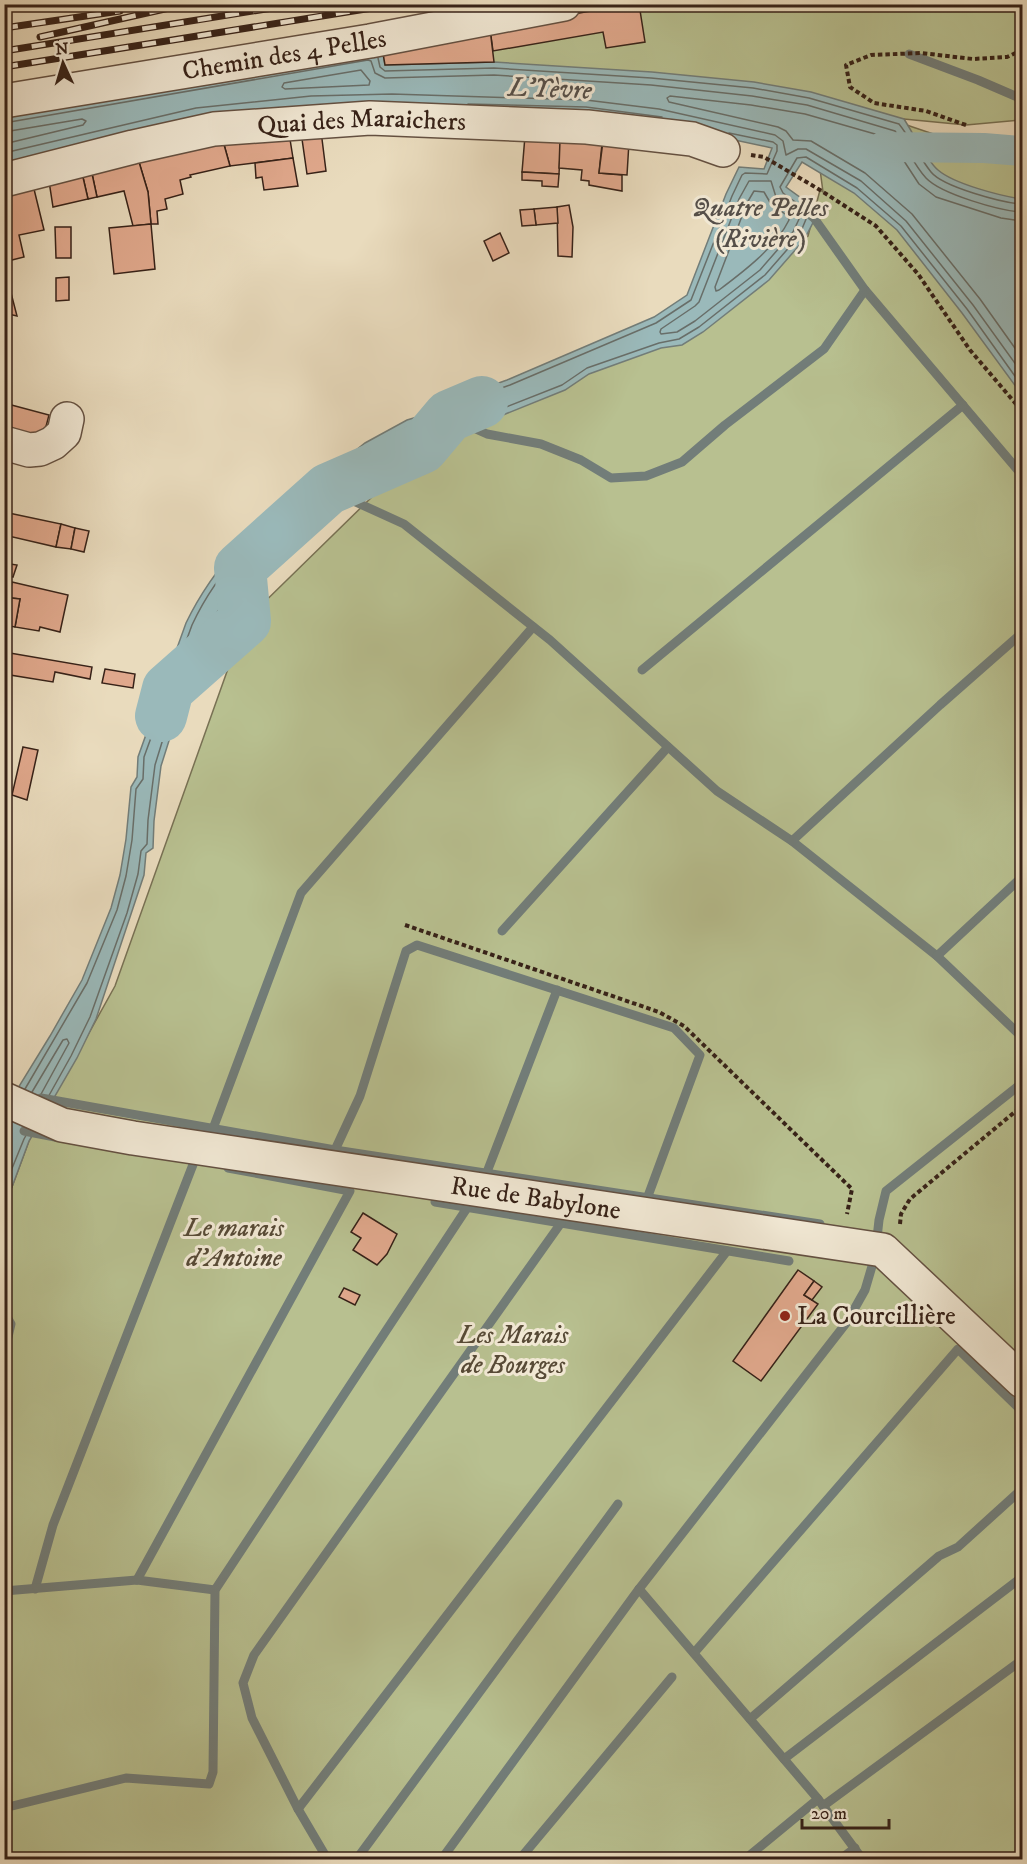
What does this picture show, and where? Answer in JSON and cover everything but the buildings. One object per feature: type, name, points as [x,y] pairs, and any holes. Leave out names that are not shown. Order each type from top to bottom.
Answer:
[{"type":"street","name":"Chemin des 4 Pelles","points":[[4,101],[370,40],[564,4]]},
{"type":"street","name":"Quai des Maraichers","points":[[4,180],[214,129],[370,118],[587,127],[692,139],[723,150]]},
{"type":"street","points":[[4,443],[29,450],[40,449],[53,443],[64,433],[67,419]]},
{"type":"street","name":"Rue de Babylone","points":[[7,1100],[62,1125],[133,1138],[883,1250],[1023,1381]]},
{"type":"path","points":[[966,125],[926,111],[874,103],[850,87],[846,65],[871,55],[921,53],[973,59],[1007,57],[1023,51]]},
{"type":"path","points":[[764,157],[876,226],[918,274],[970,350],[1023,411]]},
{"type":"path","points":[[405,925],[659,1012],[684,1026],[852,1189],[848,1246]]},
{"type":"path","points":[[896,1261],[901,1214],[910,1199],[1023,1106]]},
{"type":"green space","name":"Les Marais de Bourges","points":[[610,5],[1022,5],[1022,120],[966,125],[883,117],[957,142],[1022,144],[1022,1859],[5,1860],[5,1200],[29,1141],[115,986],[245,621],[422,448],[714,307],[808,236],[820,190],[823,192],[812,109],[385,65],[381,44]]},
{"type":"water","points":[[381,44],[385,65],[494,62],[652,72],[754,82],[811,92],[904,119],[929,160],[945,175],[978,189],[1022,199],[1022,395],[897,230],[854,193],[802,162],[786,187],[819,211],[804,240],[769,280],[703,332],[682,345],[661,348],[589,374],[565,390],[498,417],[444,435],[403,454],[334,507],[291,545],[281,547],[249,576],[219,620],[210,638],[173,728],[161,766],[153,848],[146,853],[144,875],[96,1019],[77,1058],[29,1141],[5,1200],[5,1113],[82,980],[111,908],[120,875],[131,787],[137,777],[138,757],[186,623],[218,571],[241,543],[365,443],[407,420],[451,407],[471,393],[507,380],[654,317],[687,295],[726,194],[739,167],[764,169],[772,148],[716,136],[517,112],[5,167],[5,110]]},
{"type":"waterway","points":[[909,54],[1022,99]]},
{"type":"waterway","points":[[882,147],[984,148],[1022,151]]},
{"type":"waterway","name":"Quatre Pelles (Rivière)","points":[[805,211],[814,218],[865,290],[1022,475]]},
{"type":"waterway","points":[[460,422],[487,434],[541,444],[581,460],[611,478],[646,476],[682,462],[725,425],[824,349],[865,290]]},
{"type":"waterway","points":[[161,716],[168,689],[245,621],[240,568],[328,489],[422,448],[449,416],[482,402]]},
{"type":"waterway","points":[[642,670],[963,405]]},
{"type":"waterway","points":[[336,493],[404,524],[550,640],[717,791],[792,841],[937,956],[1022,1037]]},
{"type":"waterway","points":[[214,1126],[301,893],[533,627]]},
{"type":"waterway","points":[[792,841],[1022,633]]},
{"type":"waterway","points":[[502,931],[668,747]]},
{"type":"waterway","points":[[937,956],[1022,877]]},
{"type":"waterway","points":[[335,1150],[360,1096],[406,951],[417,945],[674,1028],[700,1055],[648,1196]]},
{"type":"waterway","points":[[487,1172],[557,990]]},
{"type":"waterway","points":[[441,1860],[639,1589],[847,1322],[865,1290],[875,1256],[879,1220],[886,1191],[1022,1083]]},
{"type":"waterway","points":[[41,1098],[335,1150],[820,1224]]},
{"type":"waterway","points":[[24,1131],[55,1137]]},
{"type":"waterway","points":[[35,1589],[53,1525],[194,1162]]},
{"type":"waterway","points":[[137,1580],[350,1191],[228,1168]]},
{"type":"waterway","points":[[435,1202],[789,1261]]},
{"type":"waterway","points":[[4,1808],[126,1778],[209,1784],[213,1772],[215,1590],[467,1208]]},
{"type":"waterway","points":[[328,1860],[298,1809],[252,1718],[243,1683],[254,1655],[561,1223]]},
{"type":"waterway","points":[[298,1809],[727,1251]]},
{"type":"waterway","points":[[4,1312],[11,1324],[4,1354]]},
{"type":"waterway","points":[[694,1653],[958,1349],[1022,1411]]},
{"type":"waterway","points":[[750,1719],[939,1556],[958,1547],[1022,1489]]},
{"type":"waterway","points":[[356,1860],[618,1504]]},
{"type":"waterway","points":[[784,1759],[1022,1577]]},
{"type":"waterway","points":[[4,1591],[137,1580],[215,1590]]},
{"type":"waterway","points":[[639,1589],[818,1799],[863,1860]]},
{"type":"waterway","points":[[823,1806],[1022,1660]]},
{"type":"waterway","points":[[519,1860],[672,1677]]},
{"type":"waterway","points":[[744,1860],[818,1799]]},
{"type":"waterway","points":[[839,1860],[855,1848]]},
{"type":"railway","points":[[40,37],[187,4]]},
{"type":"railway","points":[[4,51],[297,4]]},
{"type":"railway","points":[[4,67],[397,4]]},
{"type":"railway","points":[[4,28],[120,11]]},
{"type":"place","name":"La Courcillière","points":[[785,1316]]},
{"type":"water label","name":"L'Yèvre","points":[[550,89]]},
{"type":"park label","name":"Le marais d'Antoine","points":[[234,1243]]}]
